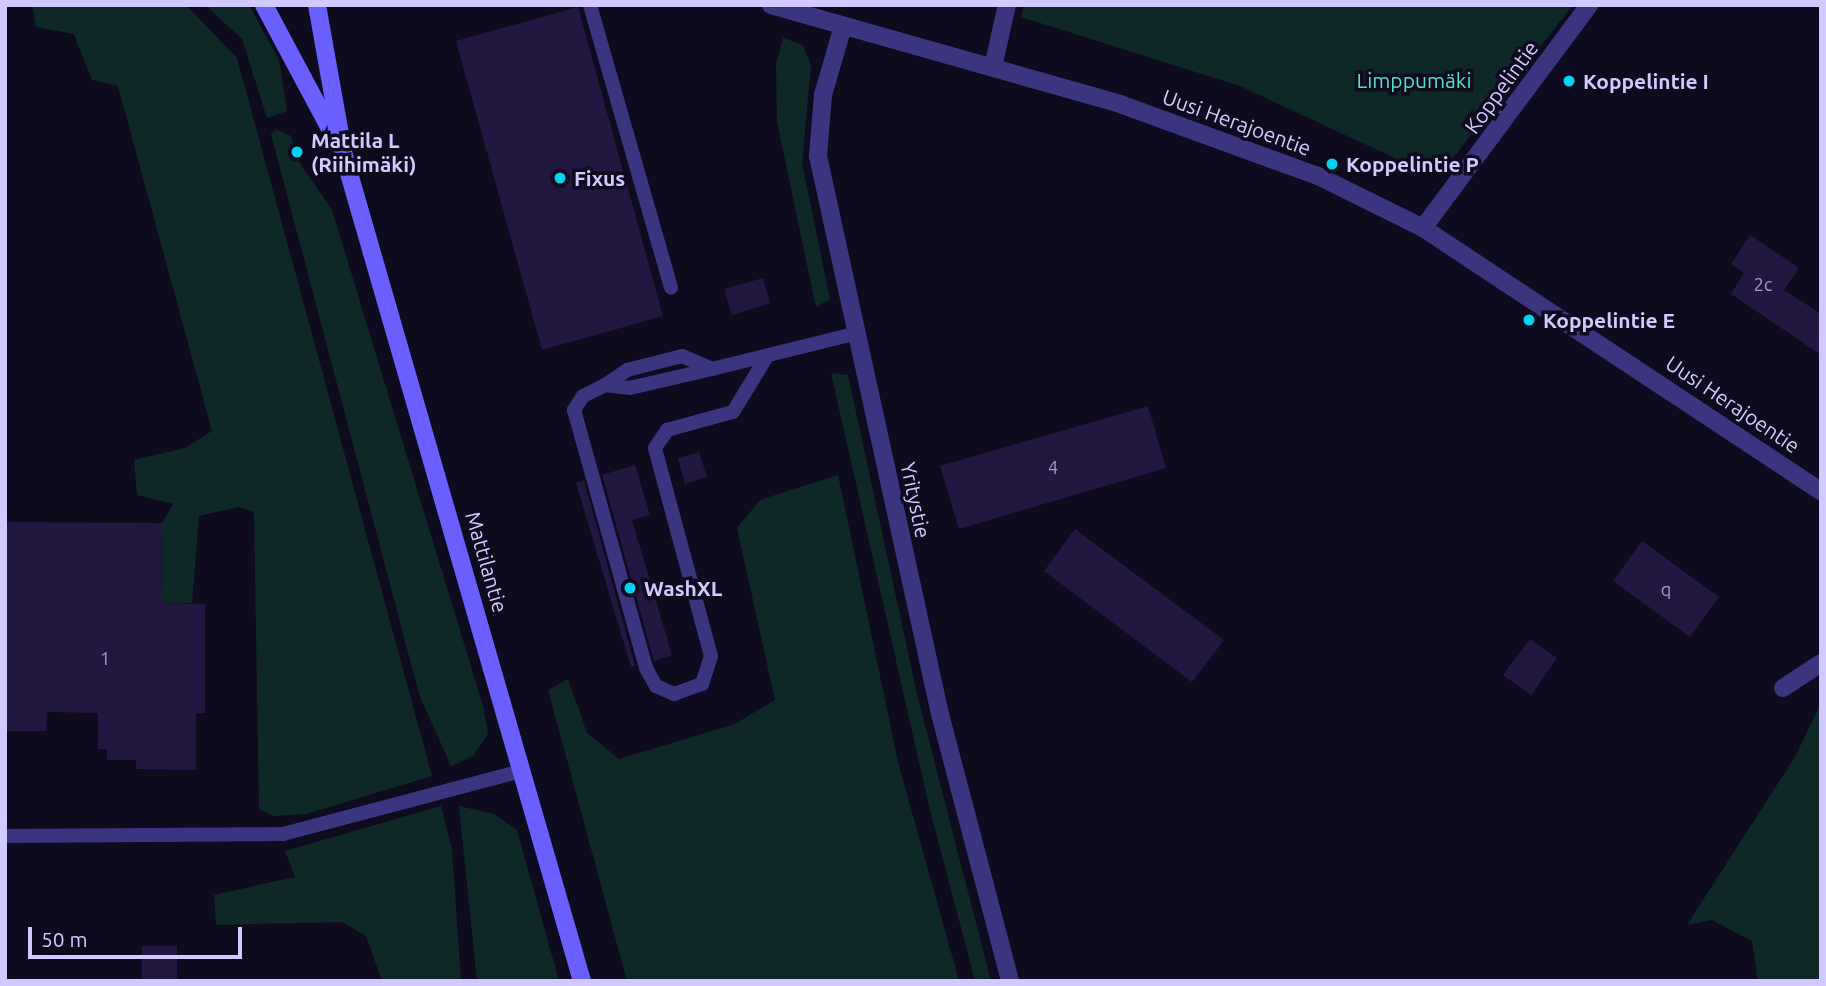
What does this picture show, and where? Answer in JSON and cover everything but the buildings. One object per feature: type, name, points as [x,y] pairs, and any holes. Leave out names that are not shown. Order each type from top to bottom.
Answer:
[{"type":"street","name":"Mattilantie","points":[[264,5],[344,156]]},
{"type":"street","name":"Mattilantie","points":[[317,5],[344,156],[582,981]]},
{"type":"street","name":"Uusi Herajoentie","points":[[771,5],[993,67],[1255,152],[1423,228],[1821,491]]},
{"type":"street","points":[[993,67],[1007,5]]},
{"type":"street","name":"Koppelintie","points":[[1423,228],[1589,5]]},
{"type":"street","name":"Yritystie","points":[[843,26],[823,95],[818,156],[940,713],[1010,981]]},
{"type":"street","points":[[1783,688],[1821,663]]},
{"type":"lane","points":[[590,5],[671,288]]},
{"type":"lane","points":[[605,385],[631,388],[766,359],[856,333]]},
{"type":"lane","points":[[712,369],[682,356],[627,370],[583,396],[574,419],[649,678],[664,691],[684,694],[708,676],[711,656],[655,455],[667,430],[733,412],[766,359]]},
{"type":"lane","points":[[5,836],[283,834],[523,772]]},
{"type":"green space","points":[[32,5],[186,5],[237,58],[432,776],[306,814],[273,816],[259,809],[254,512],[238,507],[199,516],[192,603],[161,603],[162,523],[173,504],[137,495],[134,460],[185,448],[212,431],[118,86],[92,80],[74,34],[36,27]]},
{"type":"green space","points":[[205,5],[249,5],[279,60],[287,111],[267,118],[242,39]]},
{"type":"green space","name":"Limppumäki","points":[[1024,5],[1573,5],[1445,168],[1431,175],[1240,86],[1021,17]]},
{"type":"green space","points":[[783,38],[803,45],[811,65],[802,163],[830,299],[816,307],[777,122],[776,64]]},
{"type":"green space","points":[[276,129],[291,136],[297,159],[332,210],[483,706],[488,734],[473,756],[451,766],[419,694],[271,134]]},
{"type":"green space","points":[[831,373],[848,375],[917,694],[991,981],[975,981],[929,806]]},
{"type":"green space","points":[[838,475],[898,762],[959,981],[627,981],[548,690],[568,679],[587,733],[619,759],[735,724],[775,700],[737,528],[760,500]]},
{"type":"green space","points":[[1821,703],[1821,981],[1758,981],[1752,941],[1712,920],[1687,925],[1795,757]]},
{"type":"green space","points":[[441,806],[452,850],[461,981],[382,981],[366,936],[342,922],[216,925],[214,895],[295,877],[285,851]]},
{"type":"green space","points":[[459,806],[494,814],[517,830],[559,981],[477,981]]},
{"type":"place","name":"Koppelintie I","points":[[1569,81]]},
{"type":"place","name":"Mattila L (Riihimäki)","points":[[297,152]]},
{"type":"place","name":"Koppelintie P","points":[[1332,164]]},
{"type":"place","name":"Fixus","points":[[560,178]]},
{"type":"place","name":"Koppelintie E","points":[[1529,320]]},
{"type":"place","name":"WashXL","points":[[630,588]]}]
